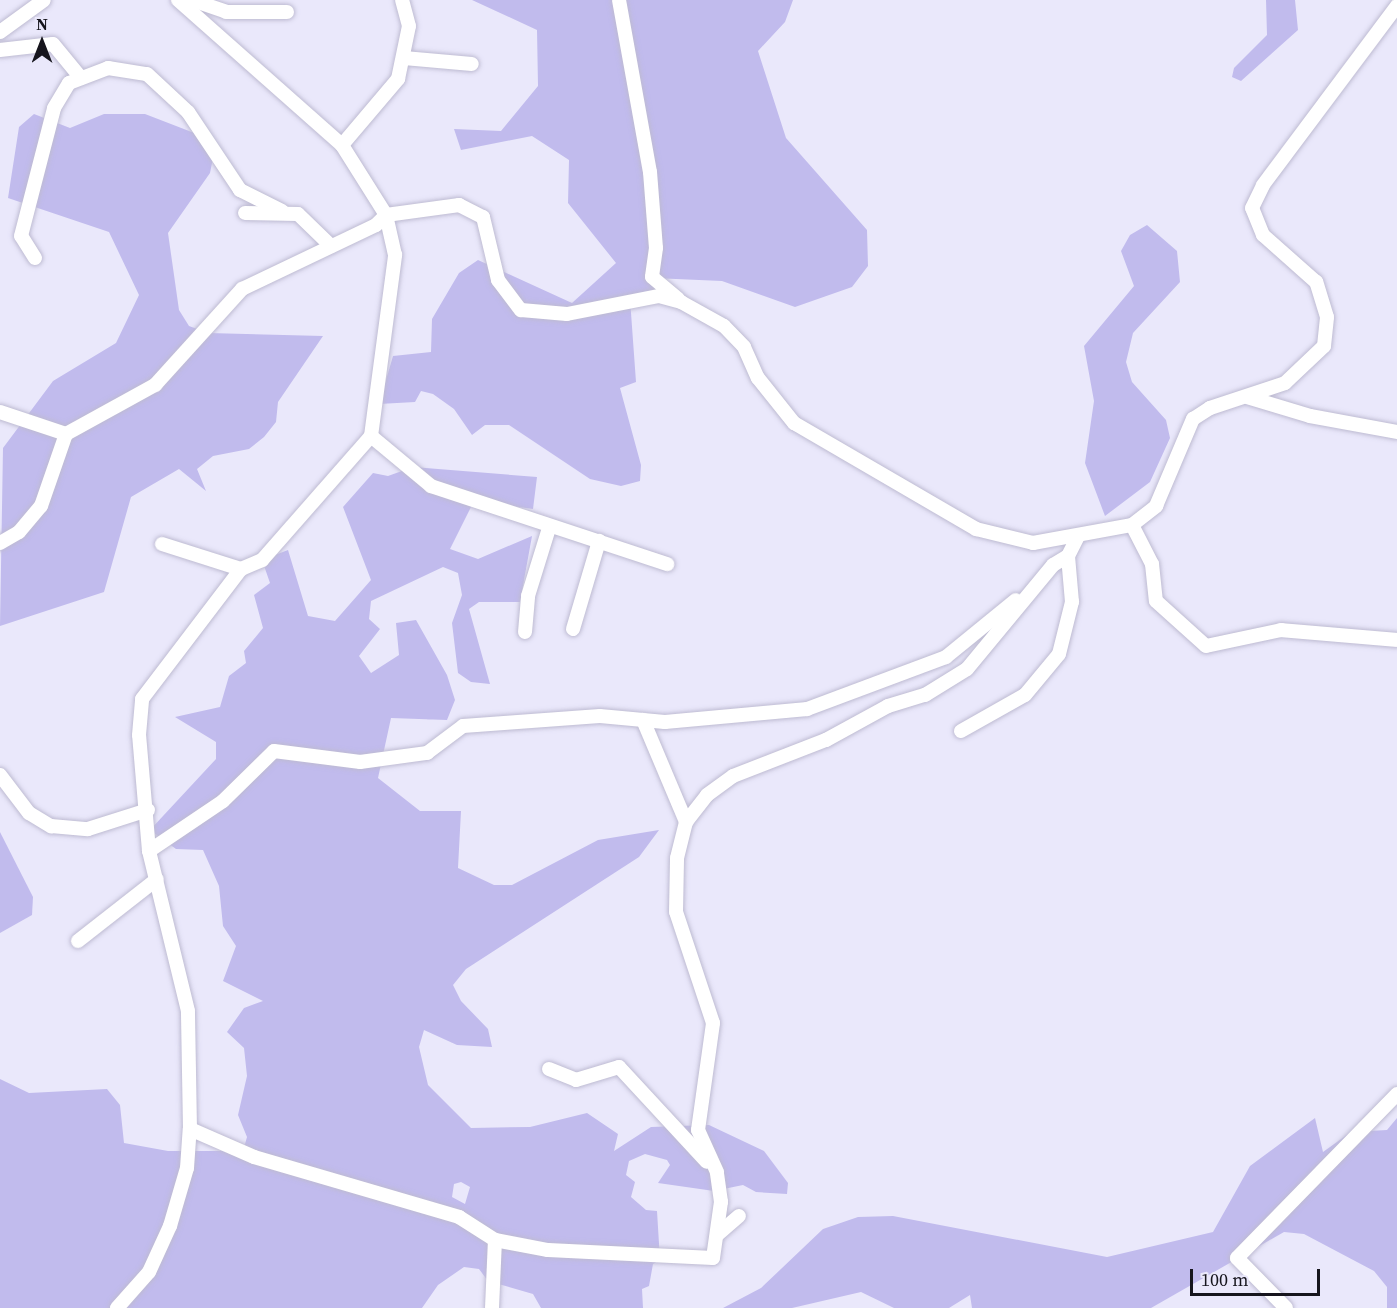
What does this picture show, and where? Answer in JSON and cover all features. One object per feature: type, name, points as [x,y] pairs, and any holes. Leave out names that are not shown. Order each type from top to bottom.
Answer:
[{"type":"street","points":[[0,32],[44,0]]},
{"type":"street","points":[[117,1308],[149,1272],[170,1226],[187,1168],[190,1129],[188,1011],[149,851],[148,810],[139,735],[142,699],[241,569],[262,560],[371,436],[395,255],[386,215],[342,145],[178,0]]},
{"type":"street","points":[[192,0],[226,12],[287,12]]},
{"type":"street","points":[[342,145],[398,79],[409,26],[402,0]]},
{"type":"street","points":[[619,0],[650,172],[656,248],[652,277],[681,302],[724,326],[744,347],[777,404],[831,446],[994,537],[1033,543],[1077,538],[1132,525],[1156,506],[1193,419],[1300,375],[1324,346],[1327,332],[1316,282],[1263,235],[1254,217],[1255,198],[1397,6]]},
{"type":"street","points":[[0,50],[53,44],[81,78]]},
{"type":"street","points":[[404,58],[472,64]]},
{"type":"street","points":[[35,258],[21,236],[54,108],[69,83],[108,68],[147,74],[188,112],[240,190],[282,211],[304,218],[331,246]]},
{"type":"street","points":[[0,543],[19,532],[41,506],[66,434],[155,385],[242,289],[331,246],[386,215],[447,205],[478,210],[493,243],[498,280],[520,310],[567,314],[659,296],[681,302]]},
{"type":"street","points":[[245,213],[282,211]]},
{"type":"street","points":[[1246,397],[1310,416],[1397,432]]},
{"type":"street","points":[[0,412],[66,434]]},
{"type":"street","points":[[371,436],[431,486],[549,528],[599,541],[667,564]]},
{"type":"street","points":[[1132,525],[1152,564],[1156,601],[1206,646],[1281,630],[1397,640]]},
{"type":"street","points":[[525,632],[528,596],[549,528]]},
{"type":"street","points":[[149,851],[224,801],[274,751],[360,762],[427,753],[463,726],[534,718],[643,720],[807,709],[946,657],[1068,556],[1077,538]]},
{"type":"street","points":[[573,629],[599,541]]},
{"type":"street","points":[[162,544],[241,569]]},
{"type":"street","points":[[961,731],[1025,695],[1059,654],[1072,602],[1068,556]]},
{"type":"street","points":[[190,1129],[254,1157],[459,1217],[495,1240],[548,1250],[713,1258],[713,1239],[720,1226],[717,1172],[698,1130],[713,1023],[676,912],[677,858],[686,822],[707,795],[734,776],[826,740],[888,706],[925,695],[967,669],[1052,570]]},
{"type":"street","points":[[643,720],[686,822]]},
{"type":"street","points":[[0,775],[28,813],[51,826],[88,829],[148,810]]},
{"type":"street","points":[[78,941],[157,879]]},
{"type":"street","points":[[549,1070],[576,1080],[619,1067],[717,1172]]},
{"type":"street","points":[[1286,1308],[1238,1258],[1397,1094]]},
{"type":"street","points":[[713,1239],[739,1216]]},
{"type":"street","points":[[492,1308],[495,1240]]},
{"type":"shaded area","points":[[472,0],[793,0],[785,22],[758,51],[786,138],[867,230],[868,266],[852,287],[795,307],[722,281],[653,278],[681,302],[630,299],[636,382],[620,388],[641,465],[640,481],[621,486],[590,479],[509,425],[485,425],[472,435],[454,409],[433,394],[421,391],[415,402],[379,404],[393,356],[431,352],[432,319],[459,273],[478,260],[572,303],[616,263],[568,203],[569,160],[532,136],[461,150],[454,129],[501,131],[538,86],[537,30]]},
{"type":"shaded area","points":[[1266,0],[1295,0],[1298,30],[1241,81],[1232,77],[1234,68],[1267,35]]},
{"type":"shaded area","points":[[34,114],[70,128],[104,114],[145,114],[202,136],[214,153],[210,173],[168,233],[179,310],[189,326],[208,333],[323,336],[278,402],[276,422],[264,437],[249,449],[213,456],[197,469],[206,491],[179,469],[131,497],[104,592],[0,626],[3,448],[53,381],[116,343],[139,295],[109,232],[8,198],[19,127]]},
{"type":"shaded area","points":[[1147,225],[1177,251],[1180,282],[1133,333],[1126,362],[1132,382],[1166,420],[1170,438],[1150,482],[1105,516],[1085,463],[1094,401],[1084,346],[1134,286],[1121,251],[1130,235]]},
{"type":"shaded area","points":[[413,467],[537,477],[533,509],[474,501],[450,549],[478,559],[532,536],[520,602],[479,602],[469,609],[490,684],[471,682],[458,673],[452,623],[462,595],[458,573],[443,567],[371,601],[369,619],[380,629],[359,656],[371,673],[399,655],[396,623],[416,620],[447,675],[455,700],[447,720],[391,718],[378,778],[420,811],[461,811],[458,868],[494,885],[512,885],[598,840],[659,830],[639,857],[466,969],[453,985],[461,1001],[488,1029],[492,1047],[457,1045],[424,1030],[419,1047],[428,1085],[471,1128],[530,1127],[587,1113],[618,1134],[614,1151],[651,1127],[709,1125],[764,1151],[788,1183],[787,1194],[756,1192],[743,1185],[714,1191],[658,1183],[670,1165],[667,1160],[645,1154],[629,1161],[626,1175],[635,1182],[631,1197],[646,1210],[657,1211],[660,1260],[653,1264],[649,1286],[642,1289],[643,1308],[541,1308],[533,1294],[488,1281],[479,1269],[464,1267],[438,1285],[422,1308],[0,1308],[0,1079],[29,1093],[107,1089],[120,1105],[124,1143],[168,1151],[243,1151],[247,1137],[238,1115],[247,1076],[244,1048],[227,1032],[244,1008],[263,1001],[223,981],[236,946],[223,926],[219,886],[203,850],[176,849],[150,830],[216,759],[216,742],[175,717],[220,707],[229,676],[246,663],[244,651],[263,628],[254,595],[270,583],[262,560],[288,550],[308,616],[335,621],[371,580],[343,507],[373,473],[388,476]],"holes":[[[461,1182],[470,1187],[465,1204],[452,1197],[454,1184]]]},
{"type":"shaded area","points":[[0,832],[33,897],[32,915],[0,933]]},
{"type":"shaded area","points":[[1315,1118],[1323,1152],[1351,1132],[1387,1130],[1397,1118],[1397,1308],[1387,1308],[1387,1287],[1374,1271],[1304,1234],[1284,1232],[1151,1308],[972,1308],[970,1295],[949,1308],[894,1308],[861,1292],[792,1308],[723,1308],[761,1288],[823,1229],[858,1217],[893,1216],[1107,1257],[1213,1232],[1250,1166]]}]
